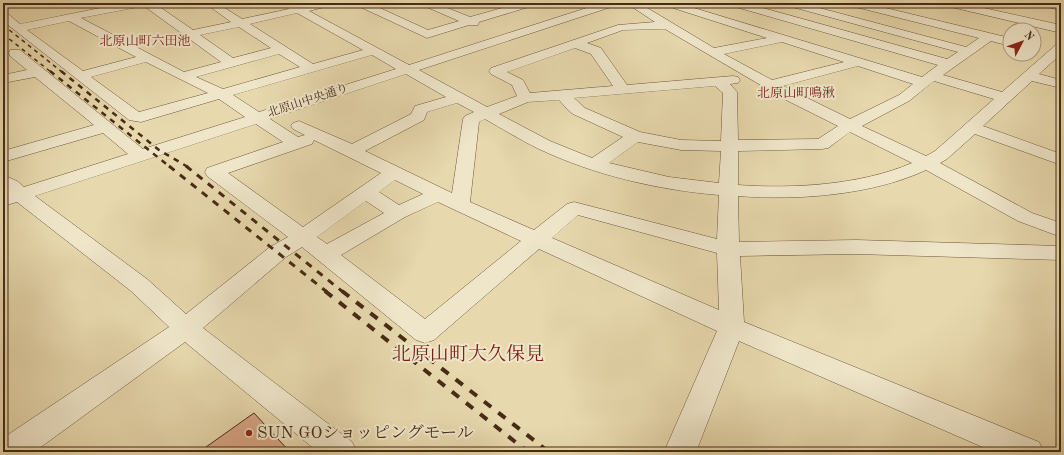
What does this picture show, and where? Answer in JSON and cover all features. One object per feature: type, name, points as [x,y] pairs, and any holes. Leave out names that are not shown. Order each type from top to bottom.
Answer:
[{"type":"street","points":[[84,3],[96,12]]},
{"type":"street","points":[[15,31],[141,3]]},
{"type":"street","points":[[147,3],[231,63]]},
{"type":"street","points":[[210,3],[310,68]]},
{"type":"street","points":[[287,3],[544,145],[595,165],[665,182],[758,192],[792,191],[848,186],[904,173],[926,163],[941,155],[1031,76],[1054,51]]},
{"type":"street","points":[[191,34],[328,3]]},
{"type":"street","points":[[360,3],[427,34],[531,3]]},
{"type":"street","points":[[426,3],[548,52]]},
{"type":"street","name":"北原山中央通り","points":[[12,198],[613,3]]},
{"type":"street","points":[[631,3],[712,52],[849,126],[926,163],[1024,217],[1061,230]]},
{"type":"street","points":[[733,3],[948,64]]},
{"type":"street","points":[[789,3],[968,51]]},
{"type":"street","points":[[712,52],[784,39],[854,3],[1002,40]]},
{"type":"street","points":[[947,3],[1061,29]]},
{"type":"street","points":[[960,3],[1061,26]]},
{"type":"street","points":[[1041,3],[1061,7]]},
{"type":"street","points":[[650,14],[681,4],[784,39],[859,62],[1006,98]]},
{"type":"street","points":[[491,6],[504,11]]},
{"type":"street","points":[[3,15],[15,31],[82,76],[135,117],[141,117],[372,51]]},
{"type":"street","points":[[70,18],[221,94],[257,118],[297,135],[317,136],[352,151],[460,205],[536,240],[732,327],[1028,452]]},
{"type":"street","points":[[525,98],[518,83],[496,71],[622,27],[669,25]]},
{"type":"street","points":[[563,95],[574,108],[635,136],[681,145],[822,144],[849,126],[904,98],[948,64],[988,37]]},
{"type":"street","points":[[575,43],[596,51],[623,90]]},
{"type":"street","points":[[184,76],[281,50]]},
{"type":"street","points":[[15,53],[140,156]]},
{"type":"street","points":[[82,76],[147,58]]},
{"type":"street","points":[[460,205],[471,119],[525,98],[720,82],[764,81],[859,62]]},
{"type":"street","points":[[3,79],[38,72]]},
{"type":"street","points":[[1031,76],[1061,84]]},
{"type":"street","points":[[680,452],[732,327],[728,249],[730,92],[720,82]]},
{"type":"street","points":[[352,151],[418,117],[420,109],[458,98]]},
{"type":"street","points":[[3,157],[106,127]]},
{"type":"street","points":[[972,127],[1061,160]]},
{"type":"street","points":[[297,135],[214,172],[326,254],[425,333],[574,208],[728,249],[856,247],[1061,253]]},
{"type":"street","points":[[595,165],[635,136]]},
{"type":"street","points":[[10,452],[186,328],[278,252],[303,237],[394,173]]},
{"type":"street","points":[[3,181],[10,185],[12,198],[139,285],[186,328],[341,452]]},
{"type":"street","points":[[366,192],[398,213]]},
{"type":"street","points":[[326,254],[398,213],[438,194]]},
{"type":"building","name":"SUN GOショッピングモール","points":[[254,413],[290,452],[199,452]]},
{"type":"railway","points":[[3,25],[62,72]]},
{"type":"railway","points":[[3,34],[51,72]]},
{"type":"railway","points":[[50,71],[170,167]]},
{"type":"railway","points":[[61,71],[159,150],[188,167]]},
{"type":"railway","points":[[169,166],[327,292]]},
{"type":"railway","points":[[186,166],[343,292]]},
{"type":"railway","points":[[325,291],[528,452]]},
{"type":"railway","points":[[342,291],[549,452]]},
{"type":"place","name":"SUN GOショッピングモール","points":[[249,433]]},
{"type":"district","name":"北原山町六田池","points":[[145,41]]},
{"type":"district","name":"北原山町鳴湫","points":[[796,93]]},
{"type":"district","name":"北原山町大久保見","points":[[468,355]]}]
